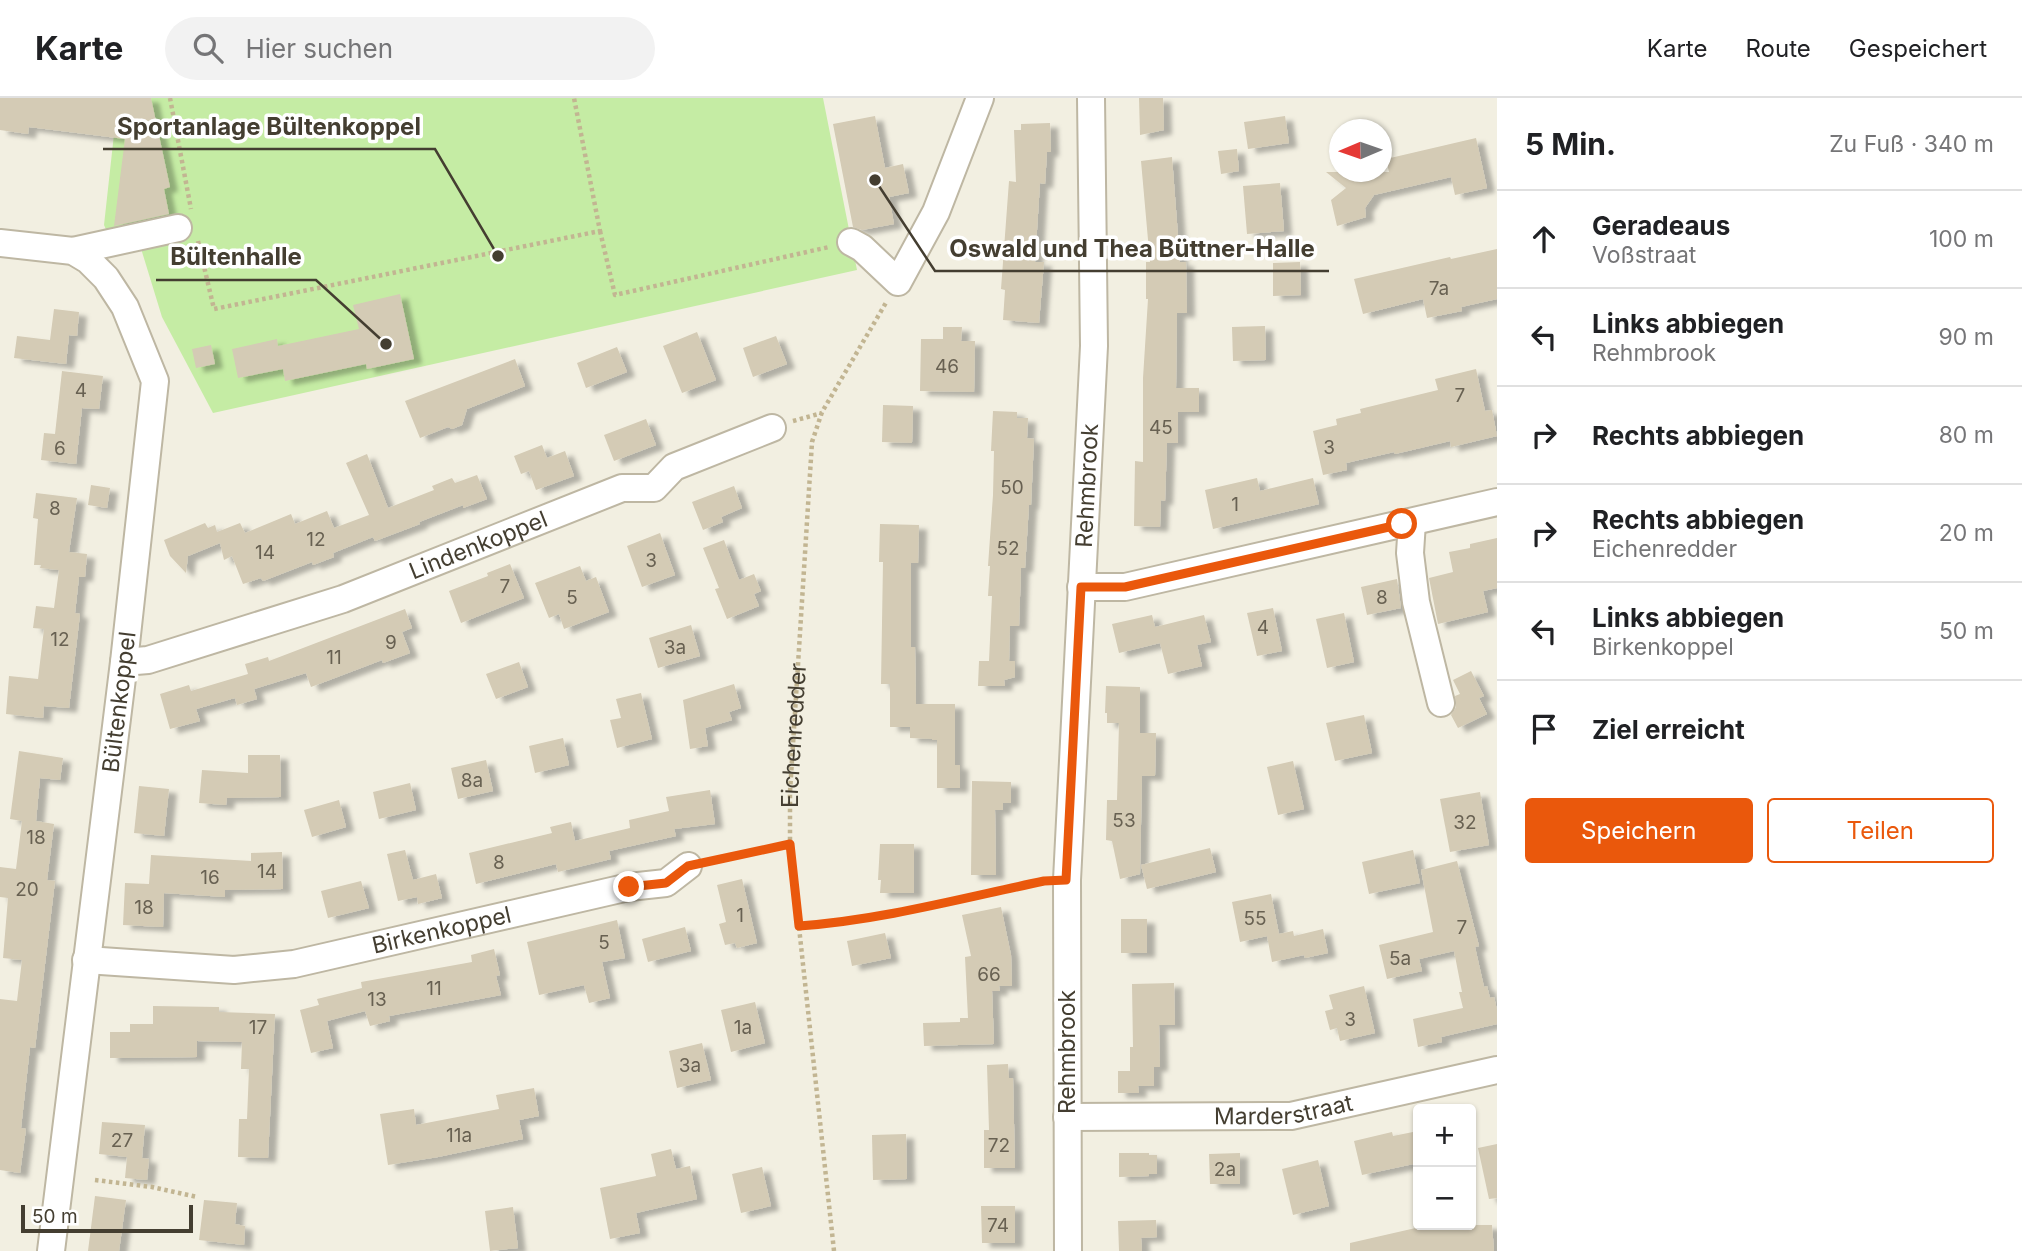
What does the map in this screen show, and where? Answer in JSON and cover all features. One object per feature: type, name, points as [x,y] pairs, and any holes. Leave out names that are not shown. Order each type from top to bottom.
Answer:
[{"type":"street","points":[[851,242],[862,248],[898,282],[936,212],[980,98]]},
{"type":"street","name":"Rehmbrook","points":[[1068,1251],[1066,880],[1094,346],[1091,98]]},
{"type":"street","points":[[0,243],[74,251],[189,225]]},
{"type":"street","name":"Bültenkoppel","points":[[51,1251],[124,662],[155,381],[125,307],[106,278],[88,260],[74,251]]},
{"type":"street","name":"Lindenkoppel","points":[[124,662],[148,660],[343,600],[622,488],[654,488],[674,467],[772,428]]},
{"type":"street","points":[[1081,587],[1125,587],[1497,502]]},
{"type":"street","points":[[1412,522],[1410,553],[1414,593],[1441,704]]},
{"type":"street","name":"Birkenkoppel","points":[[86,960],[234,970],[294,964],[603,892],[666,883],[688,866]]},
{"type":"street","name":"Marderstraat","points":[[1067,1117],[1291,1116],[1497,1070]]},
{"type":"path","points":[[170,98],[189,225],[214,309],[600,230]]},
{"type":"path","points":[[574,98],[615,295],[851,242]]},
{"type":"path","name":"Eichenredder","points":[[834,1251],[790,844],[791,778],[812,442],[822,412],[898,282]]},
{"type":"path","points":[[772,428],[822,412]]},
{"type":"path","points":[[688,866],[790,844]]},
{"type":"path","points":[[799,926],[874,917],[1044,881],[1066,880]]},
{"type":"path","points":[[95,1180],[152,1186],[197,1197]]},
{"type":"green space","points":[[118,98],[823,98],[857,270],[213,413],[162,317],[139,242],[109,236],[104,225]]},
{"type":"building","points":[[0,98],[151,98],[170,187],[164,189],[169,214],[114,226],[125,139],[29,127],[28,134],[0,130]]},
{"type":"building","points":[[1139,98],[1163,98],[1164,130],[1140,135]]},
{"type":"building","points":[[875,116],[885,168],[903,164],[909,193],[889,197],[894,224],[862,230],[853,227],[833,124]]},
{"type":"building","points":[[1285,116],[1289,143],[1248,149],[1244,122]]},
{"type":"building","points":[[1050,123],[1051,152],[1047,152],[1045,184],[1040,183],[1035,262],[1044,262],[1039,323],[1003,320],[1005,290],[1001,289],[1009,181],[1016,182],[1014,130],[1021,130],[1021,124]]},
{"type":"building","points":[[1476,138],[1487,188],[1455,195],[1451,177],[1374,195],[1365,208],[1366,217],[1337,226],[1331,200],[1346,188],[1338,182],[1392,182],[1392,158]]},
{"type":"building","points":[[1237,149],[1239,171],[1221,174],[1218,151]]},
{"type":"building","points":[[1172,157],[1180,262],[1186,262],[1187,313],[1177,313],[1176,388],[1199,388],[1199,412],[1178,412],[1178,443],[1167,443],[1165,501],[1161,500],[1160,527],[1134,526],[1135,461],[1143,462],[1143,378],[1148,299],[1146,262],[1150,262],[1141,161]]},
{"type":"building","points":[[1280,183],[1284,231],[1247,234],[1243,186]]},
{"type":"building","points":[[1497,249],[1497,299],[1461,307],[1462,311],[1427,318],[1423,299],[1363,314],[1354,279]]},
{"type":"building","points":[[1300,262],[1301,295],[1273,296],[1273,263]]},
{"type":"building","points":[[400,294],[414,359],[367,369],[366,364],[285,381],[283,369],[238,378],[232,349],[277,339],[278,346],[359,329],[353,305]]},
{"type":"building","points":[[54,309],[79,312],[77,336],[69,335],[66,364],[14,358],[17,336],[50,340]]},
{"type":"building","points":[[1265,326],[1266,360],[1233,361],[1232,327]]},
{"type":"building","points":[[943,327],[962,327],[961,341],[975,341],[974,392],[920,391],[921,339],[943,339]]},
{"type":"building","points":[[697,332],[716,380],[682,393],[663,346]]},
{"type":"building","points":[[776,336],[787,364],[753,377],[743,348]]},
{"type":"building","points":[[211,345],[215,364],[196,368],[192,349]]},
{"type":"building","points":[[617,347],[627,372],[586,388],[577,363]]},
{"type":"building","points":[[515,359],[525,386],[467,409],[462,425],[452,429],[448,427],[420,438],[405,401]]},
{"type":"building","points":[[1476,369],[1485,411],[1492,410],[1497,436],[1451,447],[1450,441],[1395,454],[1394,452],[1346,463],[1347,470],[1323,475],[1313,431],[1337,425],[1336,419],[1361,413],[1360,409],[1438,390],[1435,379]]},
{"type":"building","points":[[62,371],[103,376],[99,409],[82,408],[76,464],[41,460],[44,433],[55,434]]},
{"type":"building","points":[[883,405],[913,406],[912,443],[882,442]]},
{"type":"building","points":[[993,411],[1017,412],[1017,418],[1028,418],[1027,438],[1034,439],[1031,505],[1025,568],[1021,568],[1019,626],[1010,626],[1009,661],[1015,661],[1015,677],[1004,680],[1005,686],[978,686],[979,661],[989,661],[992,596],[988,596],[988,566],[993,495]]},
{"type":"building","points":[[646,419],[656,445],[614,461],[604,435]]},
{"type":"building","points":[[542,445],[547,458],[565,451],[574,476],[536,490],[529,471],[521,474],[514,456]]},
{"type":"building","points":[[367,454],[388,508],[434,490],[432,486],[452,478],[455,483],[477,475],[487,499],[463,508],[463,505],[375,541],[373,537],[333,553],[334,557],[313,565],[312,562],[263,581],[261,578],[243,584],[232,556],[224,560],[220,543],[188,556],[186,573],[170,556],[164,540],[205,523],[208,528],[215,525],[217,532],[240,523],[245,533],[291,514],[295,524],[327,511],[334,528],[369,515],[346,463]]},
{"type":"building","points":[[1257,478],[1260,491],[1313,478],[1319,504],[1213,529],[1205,490]]},
{"type":"building","points":[[91,485],[110,488],[107,508],[88,505]]},
{"type":"building","points":[[734,486],[742,508],[721,517],[723,522],[703,530],[692,502]]},
{"type":"building","points":[[36,493],[77,498],[69,552],[87,554],[85,577],[79,577],[75,613],[80,614],[69,708],[44,706],[43,718],[6,714],[9,676],[38,679],[44,629],[33,628],[36,606],[54,608],[59,570],[34,565],[38,519],[33,518]]},
{"type":"building","points":[[880,524],[919,525],[918,563],[911,563],[911,647],[915,647],[916,704],[955,704],[955,765],[960,765],[960,788],[937,788],[937,740],[910,738],[910,727],[890,727],[890,684],[881,684],[883,562],[879,562]]},
{"type":"building","points":[[660,533],[675,575],[642,587],[627,546]]},
{"type":"building","points":[[1497,538],[1497,588],[1483,591],[1488,612],[1438,624],[1429,578],[1453,572],[1449,552]]},
{"type":"building","points":[[724,540],[739,580],[754,574],[761,591],[754,594],[759,606],[727,619],[715,589],[719,588],[703,548]]},
{"type":"building","points":[[510,564],[524,598],[461,623],[449,591]]},
{"type":"building","points":[[580,566],[586,581],[596,577],[609,612],[564,629],[559,614],[549,618],[535,583]]},
{"type":"building","points":[[1397,579],[1401,608],[1367,615],[1361,587]]},
{"type":"building","points":[[1273,608],[1282,651],[1257,656],[1247,613]]},
{"type":"building","points":[[405,609],[412,628],[402,632],[410,653],[383,663],[382,660],[311,687],[306,673],[254,689],[257,699],[237,705],[235,698],[196,709],[200,721],[170,729],[160,694],[189,685],[191,691],[248,674],[245,664],[268,657],[269,661]]},
{"type":"building","points":[[1344,613],[1354,662],[1327,668],[1316,619]]},
{"type":"building","points":[[1152,615],[1155,627],[1204,615],[1211,642],[1197,645],[1202,666],[1168,674],[1160,643],[1119,653],[1112,624]]},
{"type":"building","points":[[691,625],[700,656],[658,668],[649,638]]},
{"type":"building","points":[[519,662],[528,687],[496,699],[486,674]]},
{"type":"building","points":[[1471,671],[1484,696],[1479,698],[1487,714],[1458,728],[1451,715],[1456,707],[1455,696],[1460,694],[1453,680]]},
{"type":"building","points":[[734,684],[741,708],[729,712],[732,720],[705,728],[708,746],[690,749],[683,700]]},
{"type":"building","points":[[1106,686],[1140,687],[1140,733],[1156,733],[1155,776],[1142,776],[1140,874],[1120,879],[1112,841],[1106,840],[1107,800],[1117,800],[1119,723],[1107,723]]},
{"type":"building","points":[[641,693],[652,739],[617,748],[610,720],[621,718],[616,699]]},
{"type":"building","points":[[1364,715],[1372,753],[1335,761],[1326,723]]},
{"type":"building","points":[[563,738],[569,765],[535,773],[529,746]]},
{"type":"building","points":[[19,751],[63,758],[60,780],[40,778],[36,821],[54,824],[47,880],[55,881],[35,1048],[30,1047],[21,1128],[26,1129],[20,1173],[0,1170],[0,999],[17,1001],[22,960],[3,958],[8,898],[0,897],[0,867],[16,869],[22,821],[10,819]]},
{"type":"building","points":[[248,755],[280,755],[281,797],[227,798],[226,805],[199,803],[202,770],[248,773]]},
{"type":"building","points":[[486,760],[493,791],[458,799],[451,768]]},
{"type":"building","points":[[1293,761],[1304,809],[1278,815],[1267,767]]},
{"type":"building","points":[[972,781],[1011,782],[1011,803],[1003,803],[1003,810],[995,810],[996,875],[971,875]]},
{"type":"building","points":[[410,783],[416,810],[379,819],[373,792]]},
{"type":"building","points":[[139,786],[169,789],[164,836],[134,833]]},
{"type":"building","points":[[710,790],[715,824],[674,829],[676,836],[609,851],[611,859],[558,872],[556,864],[476,884],[469,853],[552,833],[550,827],[571,822],[575,841],[630,828],[629,820],[669,811],[666,797]]},
{"type":"building","points":[[1480,792],[1489,845],[1450,852],[1440,799]]},
{"type":"building","points":[[339,800],[346,827],[312,837],[304,810]]},
{"type":"building","points":[[880,844],[914,844],[914,893],[880,893]]},
{"type":"building","points":[[1210,848],[1216,872],[1147,889],[1141,865]]},
{"type":"building","points":[[405,850],[413,880],[436,874],[442,898],[418,904],[417,897],[398,901],[387,854]]},
{"type":"building","points":[[1413,850],[1420,883],[1369,894],[1362,862]]},
{"type":"building","points":[[282,852],[283,889],[225,890],[225,897],[164,893],[163,927],[123,925],[125,883],[149,884],[151,855],[251,861],[251,853]]},
{"type":"building","points":[[1457,861],[1479,946],[1475,947],[1484,987],[1487,986],[1490,998],[1494,997],[1497,1024],[1441,1037],[1442,1042],[1418,1047],[1413,1019],[1463,1008],[1454,951],[1419,959],[1422,971],[1387,979],[1379,945],[1433,932],[1421,870]]},
{"type":"building","points":[[742,879],[757,943],[737,948],[735,943],[725,945],[719,924],[726,922],[717,885]]},
{"type":"building","points":[[361,881],[369,908],[328,918],[321,891]]},
{"type":"building","points":[[1271,894],[1279,934],[1293,931],[1294,936],[1323,929],[1328,953],[1272,962],[1267,936],[1240,942],[1232,902]]},
{"type":"building","points":[[1001,907],[1011,955],[1012,986],[999,986],[1000,991],[992,991],[994,1044],[924,1046],[923,1023],[960,1022],[960,1018],[968,1018],[965,957],[971,956],[962,915]]},
{"type":"building","points":[[1121,919],[1147,919],[1147,953],[1121,953]]},
{"type":"building","points":[[617,920],[625,958],[602,962],[610,998],[589,1003],[584,985],[539,995],[527,942]]},
{"type":"building","points":[[685,927],[691,951],[648,962],[642,939]]},
{"type":"building","points":[[885,933],[891,958],[852,966],[847,941]]},
{"type":"building","points":[[494,949],[501,995],[389,1016],[390,1021],[370,1026],[365,1011],[327,1021],[333,1048],[311,1053],[300,1010],[319,1005],[317,999],[362,988],[361,982],[472,962],[471,955]]},
{"type":"building","points":[[1174,983],[1175,1025],[1159,1025],[1160,1067],[1154,1067],[1154,1086],[1138,1086],[1139,1093],[1118,1093],[1118,1071],[1130,1071],[1130,1047],[1133,1047],[1132,984]]},
{"type":"building","points":[[1364,986],[1375,1033],[1340,1041],[1337,1028],[1330,1030],[1325,1011],[1333,1009],[1329,995]]},
{"type":"building","points":[[755,1002],[765,1043],[731,1052],[721,1010]]},
{"type":"building","points":[[153,1006],[219,1007],[219,1012],[275,1014],[268,1158],[238,1157],[239,1119],[247,1119],[249,1069],[241,1069],[242,1042],[197,1041],[197,1057],[110,1058],[110,1032],[130,1032],[130,1024],[153,1024]]},
{"type":"building","points":[[702,1043],[711,1080],[677,1088],[669,1051]]},
{"type":"building","points":[[1008,1064],[1009,1078],[1013,1078],[1015,1168],[984,1168],[984,1130],[989,1130],[987,1065]]},
{"type":"building","points":[[534,1088],[539,1116],[519,1120],[523,1139],[388,1165],[380,1114],[414,1109],[416,1125],[499,1109],[496,1095]]},
{"type":"building","points":[[102,1122],[145,1125],[142,1158],[149,1159],[147,1180],[125,1178],[127,1157],[99,1154]]},
{"type":"building","points":[[1392,1132],[1393,1136],[1413,1132],[1413,1164],[1362,1175],[1354,1141]]},
{"type":"building","points":[[906,1134],[907,1179],[873,1180],[872,1135]]},
{"type":"building","points":[[1497,1144],[1497,1198],[1489,1199],[1478,1148]]},
{"type":"building","points":[[671,1149],[676,1169],[690,1166],[697,1199],[636,1213],[640,1233],[610,1239],[600,1188],[656,1176],[651,1154]]},
{"type":"building","points":[[1119,1153],[1157,1155],[1157,1174],[1119,1177]]},
{"type":"building","points":[[1240,1153],[1240,1184],[1210,1184],[1209,1154]]},
{"type":"building","points":[[1318,1160],[1329,1206],[1293,1215],[1282,1169]]},
{"type":"building","points":[[762,1167],[771,1206],[741,1213],[732,1174]]},
{"type":"building","points":[[95,1196],[126,1200],[119,1251],[88,1251]]},
{"type":"building","points":[[204,1200],[237,1203],[235,1224],[245,1226],[244,1245],[199,1240]]},
{"type":"building","points":[[981,1206],[1015,1206],[1015,1243],[982,1243]]},
{"type":"building","points":[[513,1207],[518,1248],[490,1251],[485,1211]]},
{"type":"building","points":[[1156,1220],[1157,1237],[1141,1238],[1142,1251],[1119,1251],[1118,1221]]},
{"type":"building","points":[[1476,1225],[1492,1225],[1494,1251],[1350,1251],[1350,1243],[1413,1229],[1476,1230]]},
{"type":"place","name":"Oswald und Thea Büttner-Halle","points":[[875,180]]},
{"type":"place","name":"Sportanlage Bültenkoppel","points":[[498,256]]},
{"type":"place","name":"Bültenhalle","points":[[386,344]]},
{"type":"route","points":[[629,887],[666,883],[688,866],[790,844],[799,926],[874,917],[1044,881],[1066,880],[1081,587],[1125,587],[1402,524]]}]
